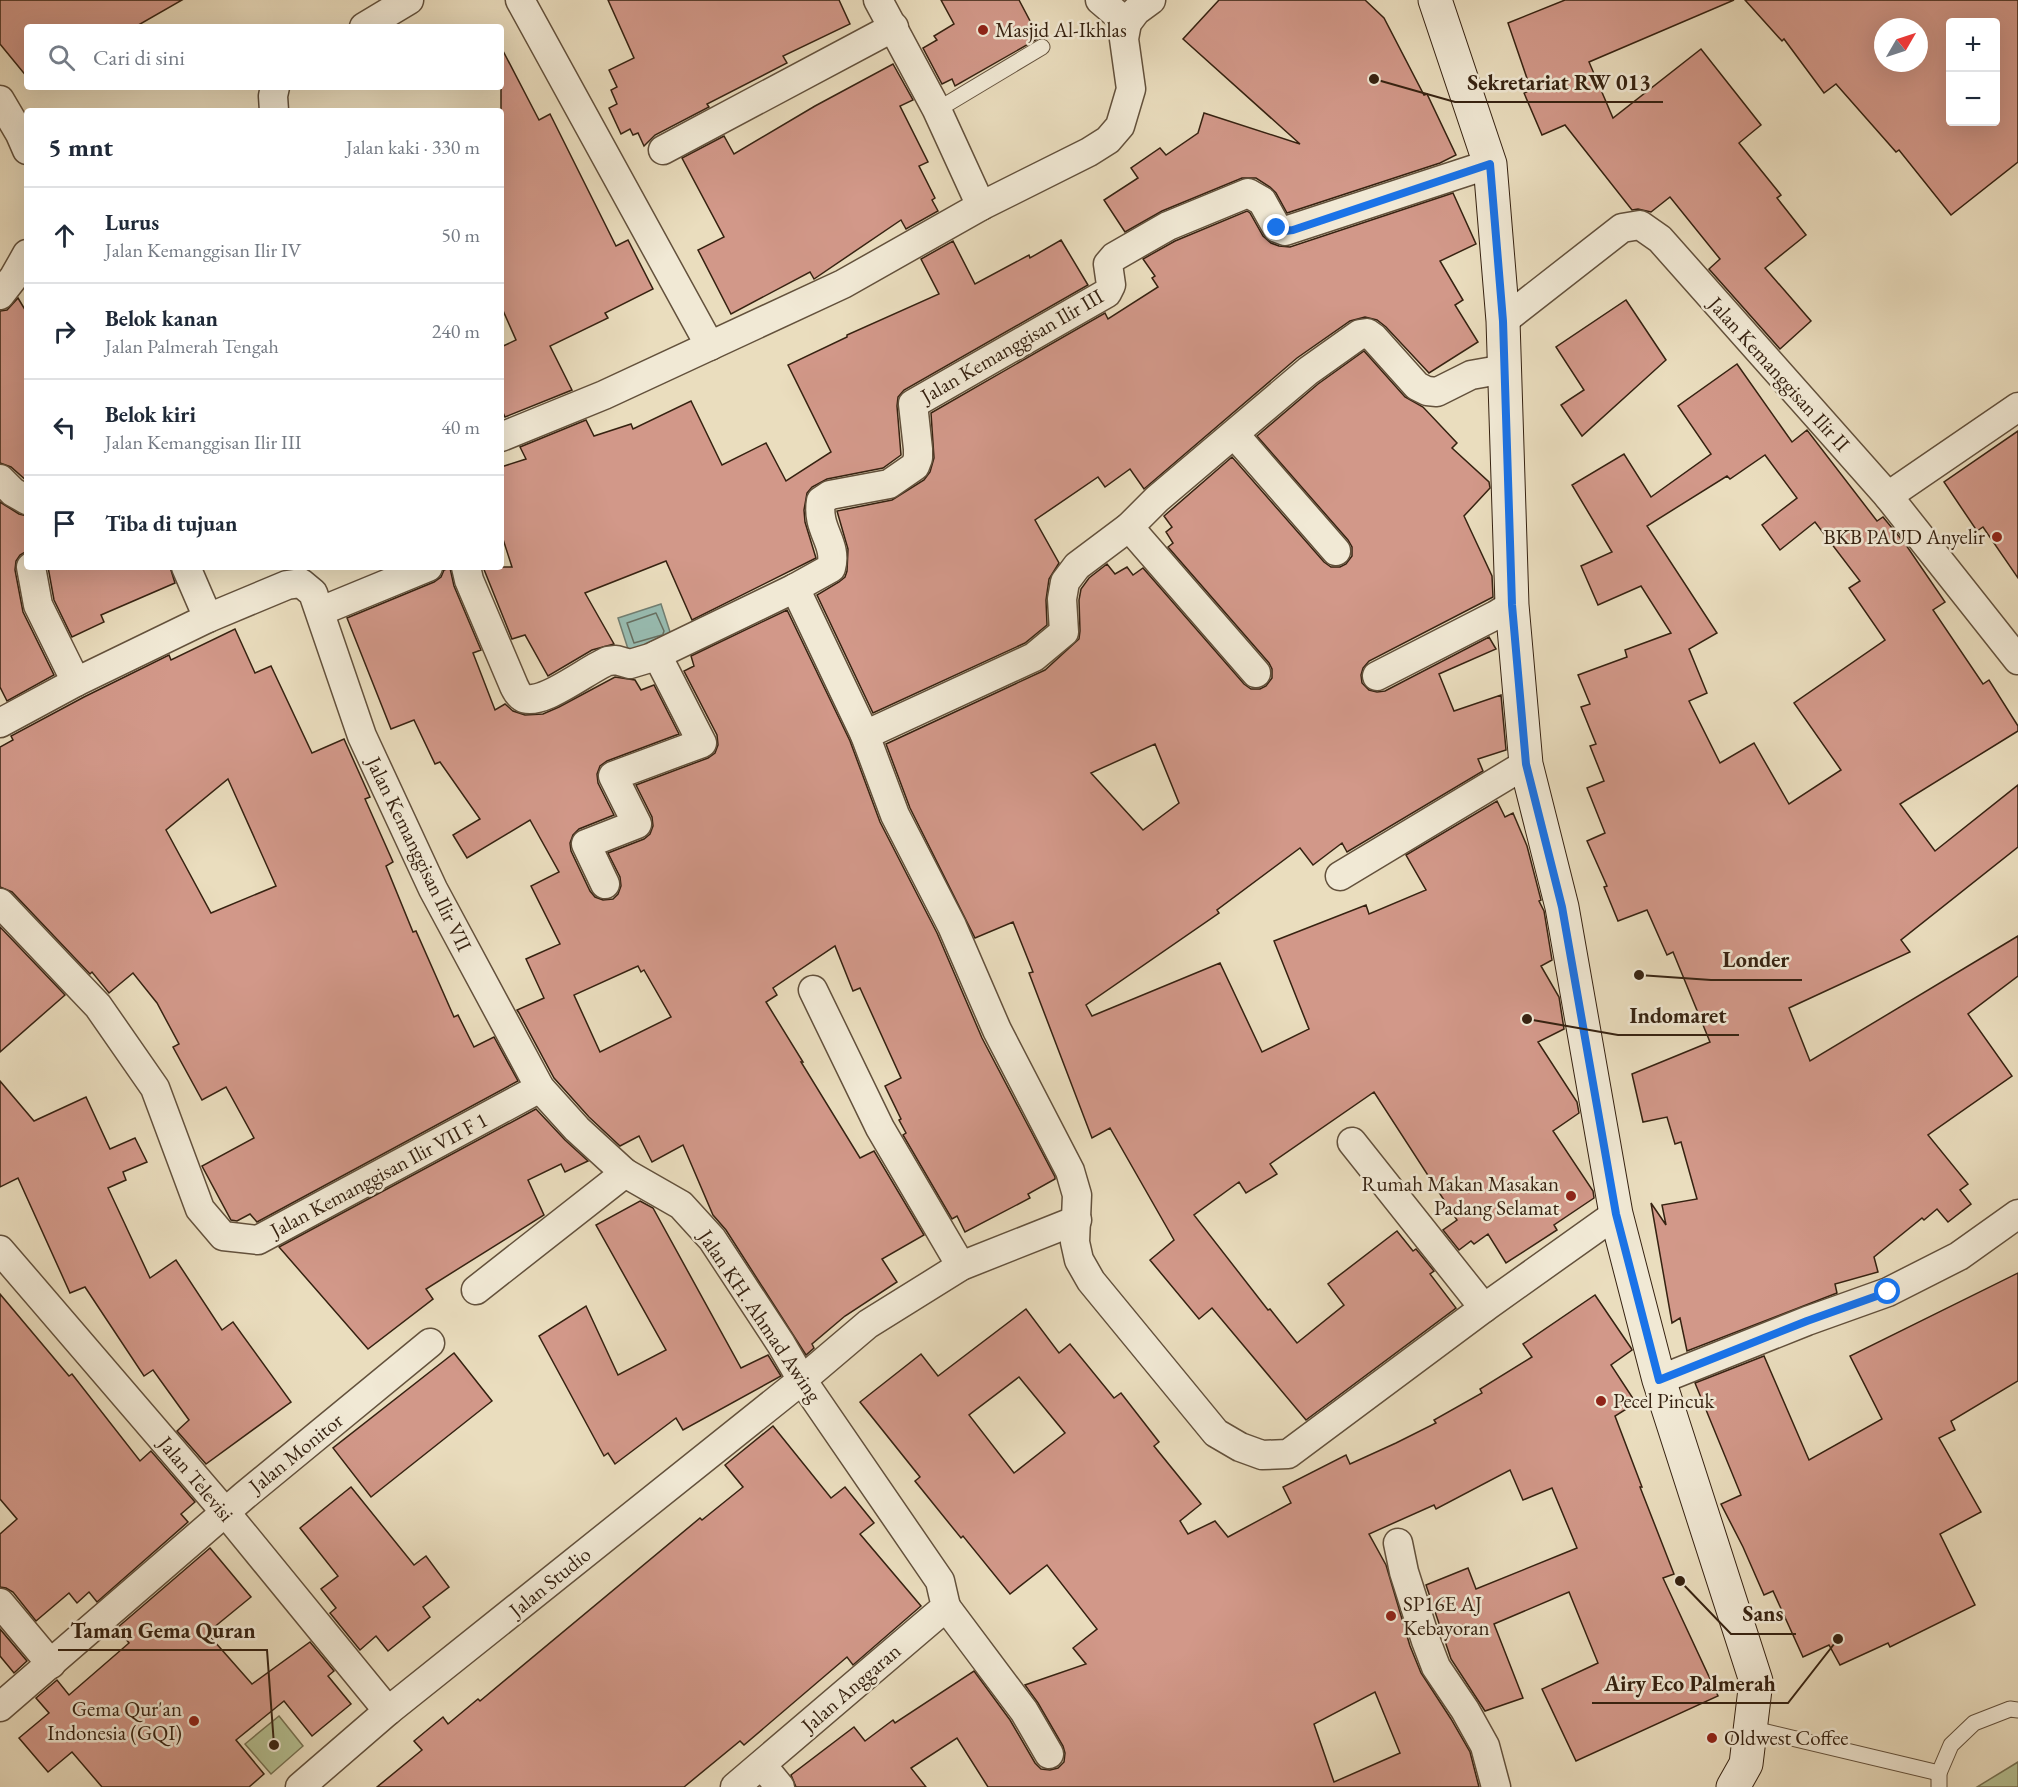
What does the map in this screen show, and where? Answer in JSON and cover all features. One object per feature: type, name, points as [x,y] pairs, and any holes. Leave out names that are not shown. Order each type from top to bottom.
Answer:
[{"type":"street","points":[[369,24],[409,0]]},
{"type":"street","points":[[520,0],[710,346]]},
{"type":"street","points":[[878,0],[937,110],[981,206]]},
{"type":"street","points":[[1100,0],[1127,23]]},
{"type":"street","points":[[504,436],[604,395],[843,284],[981,206],[1089,152],[1108,140],[1120,126],[1131,89],[1124,39],[1127,23],[1136,11],[1151,0]]},
{"type":"street","points":[[1435,0],[1490,164],[1503,321],[1512,605],[1526,764],[1562,907],[1616,1214],[1659,1380],[1756,1681],[1746,1764],[1733,1787]]},
{"type":"street","points":[[663,150],[894,27]]},
{"type":"street","points":[[274,108],[275,90]]},
{"type":"street","points":[[0,100],[24,143]]},
{"type":"street","name":"Jalan Kemanggisan Ilir III","points":[[795,588],[831,568],[833,561],[831,546],[819,513],[821,501],[830,495],[889,484],[915,466],[918,458],[913,404],[1107,293],[1111,285],[1108,264],[1114,257],[1168,226],[1248,193],[1262,201],[1277,228],[1285,231],[1490,164]]},
{"type":"street","name":"Jalan Kemanggisan Ilir II","points":[[1503,321],[1622,228],[1640,225],[1660,239],[1887,496],[2018,660]]},
{"type":"street","points":[[0,296],[14,278],[24,259]]},
{"type":"street","points":[[866,735],[1034,657],[1064,632],[1062,599],[1065,582],[1077,566],[1129,526],[1308,371],[1360,334],[1368,333],[1374,338],[1417,386],[1427,391],[1437,392],[1471,375],[1505,369]]},
{"type":"street","points":[[1887,496],[2018,407]]},
{"type":"street","points":[[1235,435],[1336,551]]},
{"type":"street","points":[[0,479],[13,492],[24,498]]},
{"type":"street","points":[[1129,526],[1256,673]]},
{"type":"street","points":[[32,570],[38,605],[76,682]]},
{"type":"street","points":[[187,570],[208,618]]},
{"type":"street","points":[[321,611],[421,570]]},
{"type":"street","points":[[467,570],[514,686],[523,698],[530,700],[542,697],[608,661],[616,660],[630,664],[657,655],[795,588],[866,735],[895,815],[952,926],[997,1030],[1070,1171],[1077,1195],[1075,1242],[1079,1260],[1091,1281],[1216,1433],[1240,1447],[1262,1455],[1288,1454],[1484,1308],[1616,1214]]},
{"type":"street","name":"Jalan Kemanggisan Ilir VII","points":[[0,723],[76,682],[208,618],[287,585],[301,583],[313,593],[321,611],[362,736],[404,828],[433,889],[540,1088]]},
{"type":"street","points":[[1377,676],[1512,605]]},
{"type":"street","points":[[605,884],[586,844],[637,824],[613,776],[702,743],[657,655]]},
{"type":"street","points":[[1340,876],[1526,764]]},
{"type":"street","name":"Jalan Kemanggisan Ilir VII F 1","points":[[0,903],[98,1006],[155,1088],[200,1209],[223,1236],[258,1240],[540,1088]]},
{"type":"street","points":[[813,990],[880,1128],[961,1266]]},
{"type":"street","name":"Jalan KH. Ahmad Awing","points":[[540,1088],[578,1129],[625,1173],[681,1204],[712,1239],[943,1594],[1024,1711],[1049,1754]]},
{"type":"street","points":[[1352,1142],[1484,1308]]},
{"type":"street","points":[[476,1290],[625,1173]]},
{"type":"street","points":[[1659,1380],[1807,1321],[1888,1292],[1959,1256],[2018,1214]]},
{"type":"street","name":"Jalan Studio","points":[[300,1787],[388,1711],[802,1380],[867,1324],[961,1266],[1077,1220]]},
{"type":"street","name":"Jalan Televisi","points":[[0,1250],[226,1513],[388,1711]]},
{"type":"street","name":"Jalan Monitor","points":[[0,1707],[244,1496],[430,1343]]},
{"type":"street","points":[[1398,1543],[1404,1572],[1436,1667],[1465,1710],[1485,1746],[1496,1787]]},
{"type":"street","name":"Jalan Anggaran","points":[[735,1787],[762,1765],[943,1594]]},
{"type":"street","points":[[0,1603],[51,1664]]},
{"type":"street","points":[[762,1765],[780,1787]]},
{"type":"lane","points":[[937,110],[1042,47]]},
{"type":"lane","points":[[1750,1728],[1939,1780],[1951,1745],[1974,1723],[2010,1709],[2018,1710]]},
{"type":"green space","points":[[279,1716],[303,1746],[271,1774],[245,1744]]},
{"type":"green space","points":[[2018,1762],[2018,1787],[1977,1787]]},
{"type":"water","points":[[661,604],[672,638],[629,652],[618,618]]},
{"type":"building","points":[[0,0],[182,0],[140,24],[24,24],[24,73],[0,44]]},
{"type":"building","points":[[608,0],[839,0],[850,24],[783,56],[787,63],[707,104],[709,107],[655,135],[644,146],[638,133],[633,135],[630,129],[621,134],[609,108],[617,104],[611,90],[617,87],[609,70],[634,58]]},
{"type":"building","name":"Masjid Al-Ikhlas","points":[[941,0],[1019,0],[1039,38],[955,86],[952,79],[942,84],[923,48],[937,40],[934,36],[954,24]]},
{"type":"building","points":[[1219,0],[1365,0],[1384,18],[1424,95],[1427,94],[1456,155],[1440,163],[1287,213],[1270,187],[1256,178],[1242,178],[1162,211],[1125,232],[1104,200],[1138,178],[1131,168],[1160,148],[1166,155],[1198,133],[1204,113],[1300,144],[1183,39]]},
{"type":"building","points":[[1565,0],[1734,0],[1589,62],[1613,118],[1701,49],[1761,125],[1739,143],[1781,195],[1777,198],[1806,235],[1765,268],[1811,321],[1780,349],[1709,269],[1720,259],[1670,197],[1651,212],[1632,210],[1565,125],[1542,135],[1524,93],[1531,90],[1508,23]]},
{"type":"building","points":[[1745,0],[2018,0],[2018,162],[1951,215],[1899,150],[1896,152],[1836,84],[1824,93],[1784,39],[1782,41]]},
{"type":"building","points":[[504,53],[539,120],[550,114],[616,246],[628,240],[653,289],[605,313],[608,318],[550,346],[572,390],[505,417],[504,346],[516,340],[504,313],[504,108],[501,108],[501,90],[504,90]]},
{"type":"building","points":[[893,64],[913,100],[900,106],[928,162],[919,166],[935,198],[932,200],[938,211],[906,229],[901,220],[814,279],[810,272],[731,314],[698,250],[724,237],[682,158],[724,136],[734,154],[815,106]]},
{"type":"building","points":[[1453,193],[1476,244],[1440,261],[1463,300],[1455,305],[1478,342],[1429,373],[1377,320],[1365,317],[1350,321],[1297,358],[1144,489],[1130,469],[1105,487],[1098,477],[1035,520],[1059,563],[1049,579],[1046,600],[1047,625],[1025,643],[873,713],[817,595],[839,582],[845,577],[847,571],[848,549],[837,511],[892,500],[924,480],[930,472],[934,458],[931,413],[1105,313],[1108,319],[1158,287],[1152,278],[1155,276],[1143,259],[1175,241],[1247,211],[1263,236],[1271,243],[1290,247]]},
{"type":"building","points":[[1061,240],[1088,285],[904,390],[898,397],[897,406],[901,455],[883,468],[827,479],[812,487],[807,493],[804,510],[805,522],[816,558],[692,620],[666,561],[585,593],[614,644],[592,650],[548,676],[525,635],[512,639],[484,570],[504,570],[504,567],[512,567],[504,542],[504,466],[526,459],[520,447],[586,420],[594,436],[631,424],[633,429],[691,401],[722,465],[766,443],[786,481],[831,452],[788,365],[847,335],[939,294],[921,259],[953,241],[975,284],[1029,255],[1030,258]]},
{"type":"building","points":[[18,298],[24,308],[24,478],[11,467],[0,463],[0,311],[7,310]]},
{"type":"building","points":[[1626,300],[1666,360],[1582,436],[1561,405],[1584,390],[1556,347]]},
{"type":"building","points":[[1364,351],[1405,397],[1423,407],[1457,443],[1452,448],[1489,482],[1490,488],[1464,516],[1492,576],[1493,597],[1369,661],[1361,675],[1362,683],[1369,690],[1385,691],[1489,637],[1496,649],[1439,674],[1454,711],[1501,695],[1506,750],[1478,759],[1483,771],[1347,852],[1342,843],[1313,865],[1300,848],[1217,910],[1219,913],[1086,1005],[1092,1016],[1220,963],[1262,1052],[1309,1029],[1274,941],[1366,905],[1369,914],[1426,890],[1406,855],[1497,801],[1505,817],[1513,813],[1527,846],[1541,900],[1539,901],[1544,911],[1552,960],[1541,966],[1559,997],[1564,1029],[1538,1042],[1577,1102],[1579,1113],[1553,1131],[1593,1191],[1594,1198],[1554,1225],[1557,1230],[1506,1263],[1488,1234],[1474,1244],[1471,1241],[1459,1250],[1443,1230],[1457,1220],[1374,1092],[1270,1164],[1277,1174],[1246,1193],[1239,1182],[1194,1215],[1268,1310],[1270,1309],[1297,1343],[1344,1305],[1328,1284],[1397,1231],[1413,1251],[1416,1249],[1434,1271],[1430,1274],[1456,1308],[1306,1420],[1212,1308],[1199,1319],[1150,1260],[1174,1240],[1110,1128],[1092,1138],[1029,973],[1033,972],[1013,922],[975,938],[910,808],[886,744],[1045,670],[1079,639],[1081,589],[1089,578],[1107,564],[1115,574],[1127,567],[1133,575],[1143,568],[1244,684],[1251,689],[1266,686],[1272,678],[1269,663],[1168,547],[1173,543],[1166,532],[1172,527],[1164,516],[1232,457],[1324,562],[1331,567],[1346,564],[1352,556],[1352,547],[1348,540],[1257,436],[1318,384]],"holes":[[[1155,744],[1179,803],[1143,830],[1091,773]]]},
{"type":"building","points":[[1737,364],[1792,442],[1807,430],[1877,521],[1883,517],[1906,545],[1945,602],[1933,610],[1983,684],[1989,680],[2018,726],[2018,731],[1900,804],[1935,851],[2018,785],[2018,847],[1901,940],[1910,952],[1789,1008],[1810,1061],[2018,936],[2018,976],[1968,1014],[2012,1076],[1928,1135],[1968,1184],[1960,1190],[1971,1204],[1948,1222],[1937,1209],[1924,1220],[1922,1218],[1874,1257],[1878,1272],[1835,1284],[1837,1293],[1687,1351],[1680,1318],[1672,1323],[1651,1203],[1666,1225],[1662,1205],[1697,1199],[1681,1142],[1675,1144],[1667,1117],[1643,1122],[1632,1074],[1710,1042],[1673,952],[1667,955],[1647,910],[1618,921],[1604,887],[1607,886],[1587,841],[1605,833],[1587,788],[1604,781],[1590,746],[1596,744],[1581,707],[1590,704],[1578,675],[1627,657],[1625,650],[1671,633],[1641,586],[1598,605],[1581,566],[1612,552],[1572,485],[1624,454],[1651,497],[1711,454],[1678,406]],"holes":[[[1765,455],[1797,498],[1762,525],[1780,550],[1815,522],[1860,581],[1849,588],[1885,640],[1794,703],[1841,770],[1789,804],[1754,743],[1720,763],[1689,701],[1707,693],[1689,649],[1717,633],[1647,526],[1727,476],[1730,479]]]},
{"type":"building","points":[[2018,431],[2018,578],[1983,527],[1977,531],[1944,482]]},
{"type":"building","points":[[0,502],[24,515],[24,553],[16,561],[15,570],[23,612],[54,675],[7,701],[0,687]]},
{"type":"building","points":[[49,570],[171,570],[175,583],[101,615],[104,622],[72,637],[54,600]]},
{"type":"building","points":[[444,570],[450,570],[454,586],[481,650],[473,653],[495,710],[505,704],[513,711],[525,715],[543,714],[615,677],[635,680],[641,690],[654,685],[679,734],[607,761],[600,766],[597,774],[598,783],[614,815],[579,829],[573,835],[570,843],[571,851],[590,891],[595,897],[603,900],[613,899],[621,886],[620,877],[608,853],[644,839],[650,834],[653,826],[652,817],[636,785],[708,758],[715,753],[718,745],[717,735],[684,671],[694,666],[691,656],[787,610],[850,741],[880,822],[937,933],[982,1038],[1055,1179],[1028,1194],[1030,1198],[965,1232],[957,1216],[952,1219],[903,1135],[906,1133],[899,1120],[901,1119],[885,1086],[901,1078],[860,988],[853,991],[835,946],[773,988],[777,995],[766,1002],[803,1062],[801,1062],[860,1158],[874,1151],[924,1235],[882,1259],[897,1282],[845,1316],[812,1344],[814,1348],[806,1355],[726,1230],[713,1215],[683,1145],[652,1162],[639,1136],[620,1146],[589,1117],[554,1078],[517,1010],[544,998],[526,959],[560,944],[531,886],[559,872],[530,820],[467,858],[453,835],[480,819],[440,762],[435,764],[414,720],[391,729],[347,618],[441,577]],"holes":[[[638,966],[641,972],[644,970],[671,1017],[600,1052],[574,995]]]},
{"type":"building","points":[[235,629],[255,673],[271,666],[312,753],[344,739],[370,797],[365,799],[393,862],[386,866],[413,932],[416,931],[454,1017],[458,1015],[474,1047],[494,1037],[518,1081],[257,1222],[250,1214],[237,1221],[231,1220],[202,1166],[254,1138],[226,1087],[202,1100],[173,1047],[179,1044],[157,1003],[133,973],[109,993],[92,972],[90,974],[12,892],[0,887],[0,747],[13,740],[11,736],[84,697],[169,655],[171,660]],"holes":[[[228,779],[276,886],[211,913],[166,830]]]},
{"type":"building","points":[[0,927],[65,995],[0,1052]]},
{"type":"building","points":[[0,1081],[34,1121],[86,1097],[110,1149],[135,1138],[147,1162],[123,1172],[126,1180],[108,1188],[150,1278],[176,1260],[222,1330],[233,1322],[291,1402],[206,1464],[177,1431],[189,1420],[153,1370],[144,1376],[85,1287],[70,1293],[18,1178],[0,1187]]},
{"type":"building","points":[[536,1109],[588,1161],[565,1172],[561,1164],[528,1180],[544,1215],[426,1289],[433,1299],[368,1349],[279,1247]]},
{"type":"building","points":[[640,1201],[653,1208],[741,1368],[768,1355],[781,1376],[683,1430],[676,1418],[615,1464],[608,1453],[604,1456],[539,1336],[586,1306],[618,1375],[666,1350],[596,1225]]},
{"type":"building","points":[[2018,1273],[2018,1381],[1951,1421],[1955,1430],[1939,1438],[1981,1512],[1940,1534],[1975,1605],[1890,1647],[1888,1643],[1840,1665],[1829,1645],[1803,1657],[1773,1591],[1764,1595],[1721,1504],[1741,1495],[1695,1383],[1764,1356],[1809,1460],[1882,1419],[1850,1356]]},
{"type":"building","points":[[0,1294],[69,1376],[72,1374],[140,1461],[151,1451],[195,1502],[181,1514],[188,1522],[97,1602],[89,1592],[77,1603],[69,1593],[36,1621],[13,1592],[0,1587],[0,1534],[17,1519],[0,1499]]},
{"type":"building","points":[[1595,1295],[1631,1348],[1632,1350],[1611,1365],[1636,1403],[1615,1416],[1674,1574],[1663,1578],[1718,1696],[1576,1761],[1542,1689],[1598,1663],[1569,1592],[1494,1624],[1523,1698],[1485,1711],[1451,1659],[1426,1585],[1468,1568],[1476,1589],[1577,1548],[1552,1488],[1523,1500],[1510,1470],[1436,1509],[1434,1505],[1369,1534],[1386,1565],[1410,1646],[1421,1673],[1470,1752],[1479,1787],[988,1787],[957,1738],[911,1768],[926,1787],[796,1787],[791,1775],[854,1727],[865,1741],[893,1720],[895,1723],[974,1671],[1010,1720],[1035,1763],[1041,1769],[1050,1770],[1058,1768],[1064,1762],[1063,1746],[1025,1685],[1086,1664],[1073,1648],[1097,1629],[1047,1565],[1010,1594],[915,1481],[920,1477],[860,1402],[921,1354],[938,1376],[1026,1309],[1059,1353],[1070,1344],[1114,1398],[1121,1393],[1159,1442],[1154,1446],[1201,1504],[1180,1521],[1188,1534],[1215,1521],[1228,1537],[1291,1503],[1283,1487],[1346,1455],[1350,1464],[1396,1443],[1436,1423],[1434,1420],[1482,1393],[1480,1389],[1532,1357],[1523,1344]],"holes":[[[1019,1377],[1065,1433],[1014,1473],[969,1415]],[[1375,1692],[1400,1753],[1334,1782],[1314,1724]]]},
{"type":"building","points":[[454,1353],[492,1401],[371,1497],[333,1448]]},
{"type":"building","points":[[773,1426],[831,1498],[845,1487],[874,1523],[860,1534],[921,1606],[853,1665],[847,1657],[744,1745],[740,1741],[684,1787],[377,1787],[422,1750],[414,1741],[443,1717],[448,1724],[478,1699],[480,1701],[700,1518],[702,1520],[743,1487],[725,1465]]},
{"type":"building","points":[[351,1487],[414,1565],[426,1556],[449,1587],[423,1607],[430,1617],[388,1651],[376,1636],[360,1650],[330,1613],[336,1608],[321,1589],[338,1576],[300,1528]]},
{"type":"building","points":[[210,1548],[251,1597],[207,1633],[252,1684],[310,1642],[334,1671],[328,1676],[351,1704],[312,1736],[284,1701],[236,1740],[264,1774],[249,1787],[102,1787],[72,1752],[48,1772],[19,1738],[49,1713],[36,1698],[57,1680],[69,1695],[129,1643],[117,1628]]},
{"type":"building","points":[[0,1629],[27,1661],[14,1673],[0,1656]]},
{"type":"place","name":"Masjid Al-Ikhlas","points":[[983,30]]},
{"type":"place","name":"Sekretariat RW 013","points":[[1374,79]]},
{"type":"place","name":"BKB PAUD Anyelir","points":[[1997,537]]},
{"type":"place","name":"Londer","points":[[1639,975]]},
{"type":"place","name":"Indomaret","points":[[1527,1019]]},
{"type":"place","name":"Rumah Makan Masakan Padang Selamat","points":[[1571,1196]]},
{"type":"place","name":"Pecel Pincuk","points":[[1601,1401]]},
{"type":"place","name":"Sans","points":[[1680,1581]]},
{"type":"place","name":"SP16E AJ Kebayoran","points":[[1391,1616]]},
{"type":"place","name":"Airy Eco Palmerah","points":[[1838,1639]]},
{"type":"place","name":"Gema Qur'an Indonesia (GQI)","points":[[194,1721]]},
{"type":"place","name":"Oldwest Coffee","points":[[1712,1738]]},
{"type":"place","name":"Taman Gema Quran","points":[[274,1745]]},
{"type":"route","points":[[1277,228],[1285,231],[1293,230],[1350,209],[1490,164],[1503,321],[1512,605],[1526,764],[1562,907],[1616,1214],[1659,1380],[1807,1321],[1888,1292]]}]
